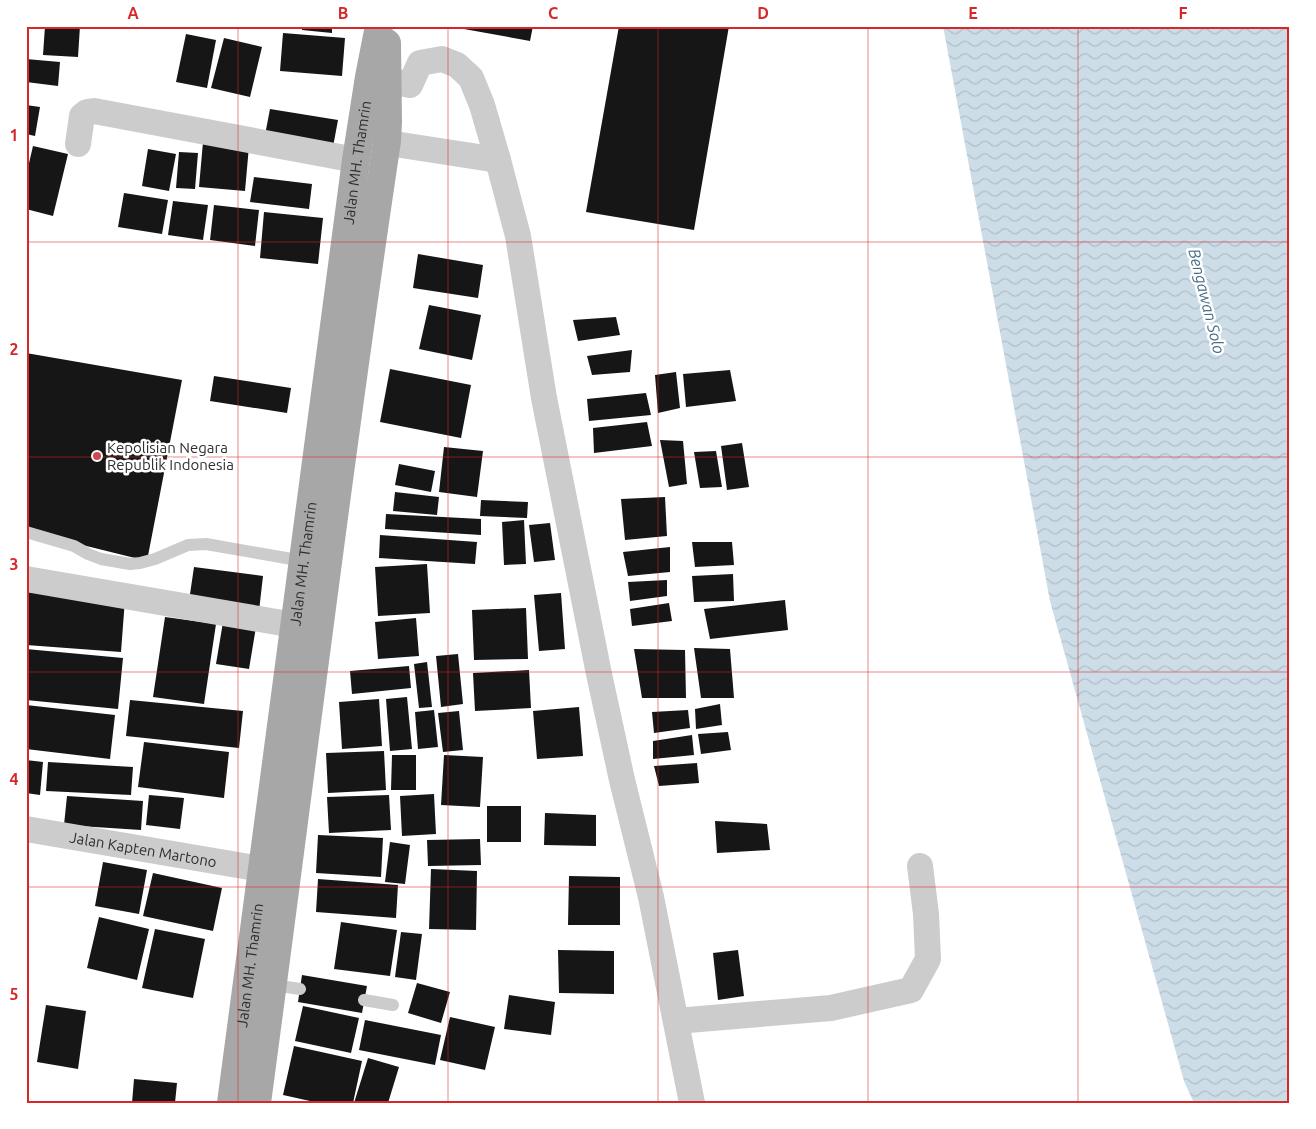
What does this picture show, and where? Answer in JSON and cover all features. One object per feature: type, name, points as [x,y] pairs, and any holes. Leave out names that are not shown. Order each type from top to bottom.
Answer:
[{"type":"main road","name":"Jalan MH. Thamrin","points":[[334,426],[356,160],[368,77],[379,26]]},
{"type":"main road","name":"Jalan MH. Thamrin","points":[[231,1103],[294,625],[310,566],[387,141],[387,26]]},
{"type":"main road","name":"Jalan MH. Thamrin","points":[[257,1103],[287,880],[310,566]]},
{"type":"main road","points":[[261,873],[287,880]]},
{"type":"street","points":[[388,80],[410,85],[420,62],[442,59],[458,65],[472,78],[482,105],[518,236],[544,398],[599,674],[622,780],[652,897],[692,1103]]},
{"type":"street","points":[[78,144],[82,116],[87,112],[94,111],[356,160]]},
{"type":"street","points":[[401,145],[498,160]]},
{"type":"street","points":[[26,579],[294,625]]},
{"type":"street","name":"Jalan Kapten Martono","points":[[26,829],[261,873]]},
{"type":"street","points":[[676,1021],[831,1008],[911,990],[928,959],[926,914],[920,866]]},
{"type":"lane","points":[[26,532],[74,546],[101,559],[130,564],[156,559],[188,544],[206,544],[310,566]]},
{"type":"lane","points":[[273,985],[300,989]]},
{"type":"lane","points":[[364,1000],[393,1005]]},
{"type":"water","name":"Bengawan Solo","points":[[943,26],[1290,26],[1290,1103],[1194,1103],[1184,1081],[1050,601]]},
{"type":"building","points":[[45,26],[80,26],[78,57],[43,55]]},
{"type":"building","points":[[302,26],[332,26],[332,33],[302,30]]},
{"type":"building","points":[[465,26],[533,26],[530,41],[464,29]]},
{"type":"building","points":[[619,26],[729,26],[694,230],[586,212]]},
{"type":"building","points":[[283,33],[345,38],[342,76],[280,71]]},
{"type":"building","points":[[186,34],[216,40],[207,88],[176,82]]},
{"type":"building","points":[[224,38],[262,47],[250,97],[211,88]]},
{"type":"building","points":[[26,59],[60,62],[58,86],[26,82]]},
{"type":"building","points":[[26,105],[40,107],[35,136],[26,134]]},
{"type":"building","points":[[270,109],[338,120],[333,147],[265,135]]},
{"type":"building","points":[[203,142],[249,146],[245,191],[199,187]]},
{"type":"building","points":[[33,146],[68,154],[53,216],[26,209],[26,176]]},
{"type":"building","points":[[148,149],[176,154],[169,191],[142,186]]},
{"type":"building","points":[[179,152],[198,153],[195,189],[176,188]]},
{"type":"building","points":[[254,177],[312,184],[309,209],[250,202]]},
{"type":"building","points":[[124,193],[168,200],[162,234],[118,227]]},
{"type":"building","points":[[173,201],[208,205],[203,240],[168,235]]},
{"type":"building","points":[[214,205],[259,210],[255,246],[210,240]]},
{"type":"building","points":[[264,212],[323,218],[318,264],[260,258]]},
{"type":"building","points":[[418,254],[483,265],[478,298],[413,288]]},
{"type":"building","points":[[429,305],[481,315],[472,360],[419,349]]},
{"type":"building","points":[[616,317],[620,335],[578,341],[573,320]]},
{"type":"building","points":[[632,350],[630,372],[592,375],[587,356]]},
{"type":"building","name":"Kepolisian Negara Republik Indonesia","points":[[26,353],[182,380],[147,561],[26,531]]},
{"type":"building","points":[[390,369],[471,385],[461,438],[380,422]]},
{"type":"building","points":[[730,370],[736,401],[686,407],[683,374]]},
{"type":"building","points":[[676,372],[680,408],[658,413],[655,375]]},
{"type":"building","points":[[214,376],[291,388],[287,413],[210,401]]},
{"type":"building","points":[[646,393],[651,415],[589,421],[587,399]]},
{"type":"building","points":[[647,422],[652,446],[594,453],[593,428]]},
{"type":"building","points":[[660,440],[683,441],[687,484],[669,487]]},
{"type":"building","points":[[742,443],[749,487],[727,490],[721,446]]},
{"type":"building","points":[[444,447],[483,451],[477,497],[439,492]]},
{"type":"building","points":[[716,451],[722,487],[700,488],[694,452]]},
{"type":"building","points":[[399,464],[435,471],[431,492],[395,485]]},
{"type":"building","points":[[395,492],[439,497],[437,515],[393,511]]},
{"type":"building","points":[[665,497],[667,536],[625,540],[621,499]]},
{"type":"building","points":[[481,500],[528,502],[527,518],[480,516]]},
{"type":"building","points":[[386,514],[481,519],[481,535],[385,529]]},
{"type":"building","points":[[524,520],[526,564],[504,565],[502,522]]},
{"type":"building","points":[[550,523],[555,560],[534,562],[529,525]]},
{"type":"building","points":[[380,535],[477,542],[475,564],[379,558]]},
{"type":"building","points":[[692,542],[732,542],[734,565],[695,567]]},
{"type":"building","points":[[670,547],[670,572],[628,576],[623,552]]},
{"type":"building","points":[[427,564],[430,613],[378,616],[375,567]]},
{"type":"building","points":[[194,567],[263,576],[259,611],[189,601]]},
{"type":"building","points":[[733,574],[734,601],[694,602],[692,576]]},
{"type":"building","points":[[667,580],[667,596],[630,601],[628,582]]},
{"type":"building","points":[[26,592],[125,599],[121,652],[26,645]]},
{"type":"building","points":[[561,593],[565,649],[539,651],[534,595]]},
{"type":"building","points":[[785,600],[788,630],[710,639],[704,609]]},
{"type":"building","points":[[669,603],[672,621],[632,626],[630,609]]},
{"type":"building","points":[[526,608],[528,659],[474,660],[472,610]]},
{"type":"building","points":[[165,617],[216,624],[204,704],[153,697]]},
{"type":"building","points":[[416,618],[419,656],[378,659],[375,622]]},
{"type":"building","points":[[223,622],[256,627],[249,669],[216,664]]},
{"type":"building","points":[[694,648],[730,649],[734,698],[701,698]]},
{"type":"building","points":[[26,649],[123,658],[118,709],[26,700]]},
{"type":"building","points":[[634,649],[685,650],[686,698],[642,698]]},
{"type":"building","points":[[458,654],[463,704],[441,707],[436,656]]},
{"type":"building","points":[[427,662],[432,707],[419,708],[414,664]]},
{"type":"building","points":[[409,666],[411,688],[352,694],[350,671]]},
{"type":"building","points":[[529,670],[531,708],[475,711],[473,673]]},
{"type":"building","points":[[407,697],[412,749],[390,751],[386,699]]},
{"type":"building","points":[[379,699],[382,746],[342,749],[339,702]]},
{"type":"building","points":[[130,700],[243,711],[239,748],[126,736]]},
{"type":"building","points":[[720,704],[722,725],[696,729],[695,709]]},
{"type":"building","points":[[26,705],[115,715],[110,759],[26,749]]},
{"type":"building","points":[[579,707],[583,756],[537,759],[533,711]]},
{"type":"building","points":[[434,710],[438,747],[418,749],[415,712]]},
{"type":"building","points":[[688,710],[690,728],[654,733],[652,712]]},
{"type":"building","points":[[459,711],[463,750],[443,752],[438,713]]},
{"type":"building","points":[[728,732],[731,750],[701,754],[698,734]]},
{"type":"building","points":[[692,735],[694,755],[653,759],[653,741]]},
{"type":"building","points":[[144,742],[229,752],[224,798],[138,787]]},
{"type":"building","points":[[384,751],[386,790],[328,793],[326,753]]},
{"type":"building","points":[[392,755],[416,755],[416,790],[391,790]]},
{"type":"building","points":[[444,755],[483,757],[480,807],[441,805]]},
{"type":"building","points":[[26,760],[43,762],[40,795],[26,793]]},
{"type":"building","points":[[48,762],[133,767],[131,795],[46,791]]},
{"type":"building","points":[[697,763],[699,783],[659,786],[654,766]]},
{"type":"building","points":[[434,794],[436,834],[402,836],[400,796]]},
{"type":"building","points":[[149,795],[184,798],[180,829],[146,825]]},
{"type":"building","points":[[389,795],[391,830],[329,833],[327,797]]},
{"type":"building","points":[[67,796],[143,801],[141,830],[64,825]]},
{"type":"building","points":[[487,806],[521,806],[521,842],[487,842]]},
{"type":"building","points":[[545,813],[596,815],[596,846],[544,845]]},
{"type":"building","points":[[715,821],[767,824],[770,850],[717,853]]},
{"type":"building","points":[[318,835],[383,838],[381,877],[316,873]]},
{"type":"building","points":[[480,839],[481,865],[428,866],[427,840]]},
{"type":"building","points":[[390,842],[410,845],[405,884],[385,882]]},
{"type":"building","points":[[103,862],[147,870],[139,914],[95,906]]},
{"type":"building","points":[[431,869],[477,871],[476,930],[429,929]]},
{"type":"building","points":[[153,873],[222,888],[213,931],[143,916]]},
{"type":"building","points":[[569,876],[620,877],[620,925],[568,925]]},
{"type":"building","points":[[318,879],[398,885],[396,918],[316,912]]},
{"type":"building","points":[[99,917],[149,929],[137,980],[87,968]]},
{"type":"building","points":[[341,922],[397,930],[390,976],[334,969]]},
{"type":"building","points":[[155,929],[205,939],[193,998],[142,988]]},
{"type":"building","points":[[401,932],[422,934],[416,980],[395,977]]},
{"type":"building","points":[[558,950],[614,951],[614,994],[559,993]]},
{"type":"building","points":[[738,950],[744,996],[718,1000],[713,953]]},
{"type":"building","points":[[302,975],[367,986],[362,1013],[298,1002]]},
{"type":"building","points":[[417,983],[450,992],[441,1023],[408,1013]]},
{"type":"building","points":[[509,995],[555,1002],[551,1035],[504,1029]]},
{"type":"building","points":[[46,1005],[86,1011],[78,1069],[37,1062]]},
{"type":"building","points":[[303,1006],[359,1018],[351,1053],[295,1041]]},
{"type":"building","points":[[450,1017],[495,1027],[485,1070],[440,1060]]},
{"type":"building","points":[[365,1020],[441,1035],[435,1065],[359,1050]]},
{"type":"building","points":[[294,1046],[362,1061],[353,1103],[319,1103],[283,1095]]},
{"type":"building","points":[[368,1058],[399,1067],[388,1103],[354,1103]]},
{"type":"building","points":[[134,1079],[177,1083],[175,1103],[132,1103]]},
{"type":"place","name":"Kepolisian Negara Republik Indonesia","points":[[97,456]]}]
